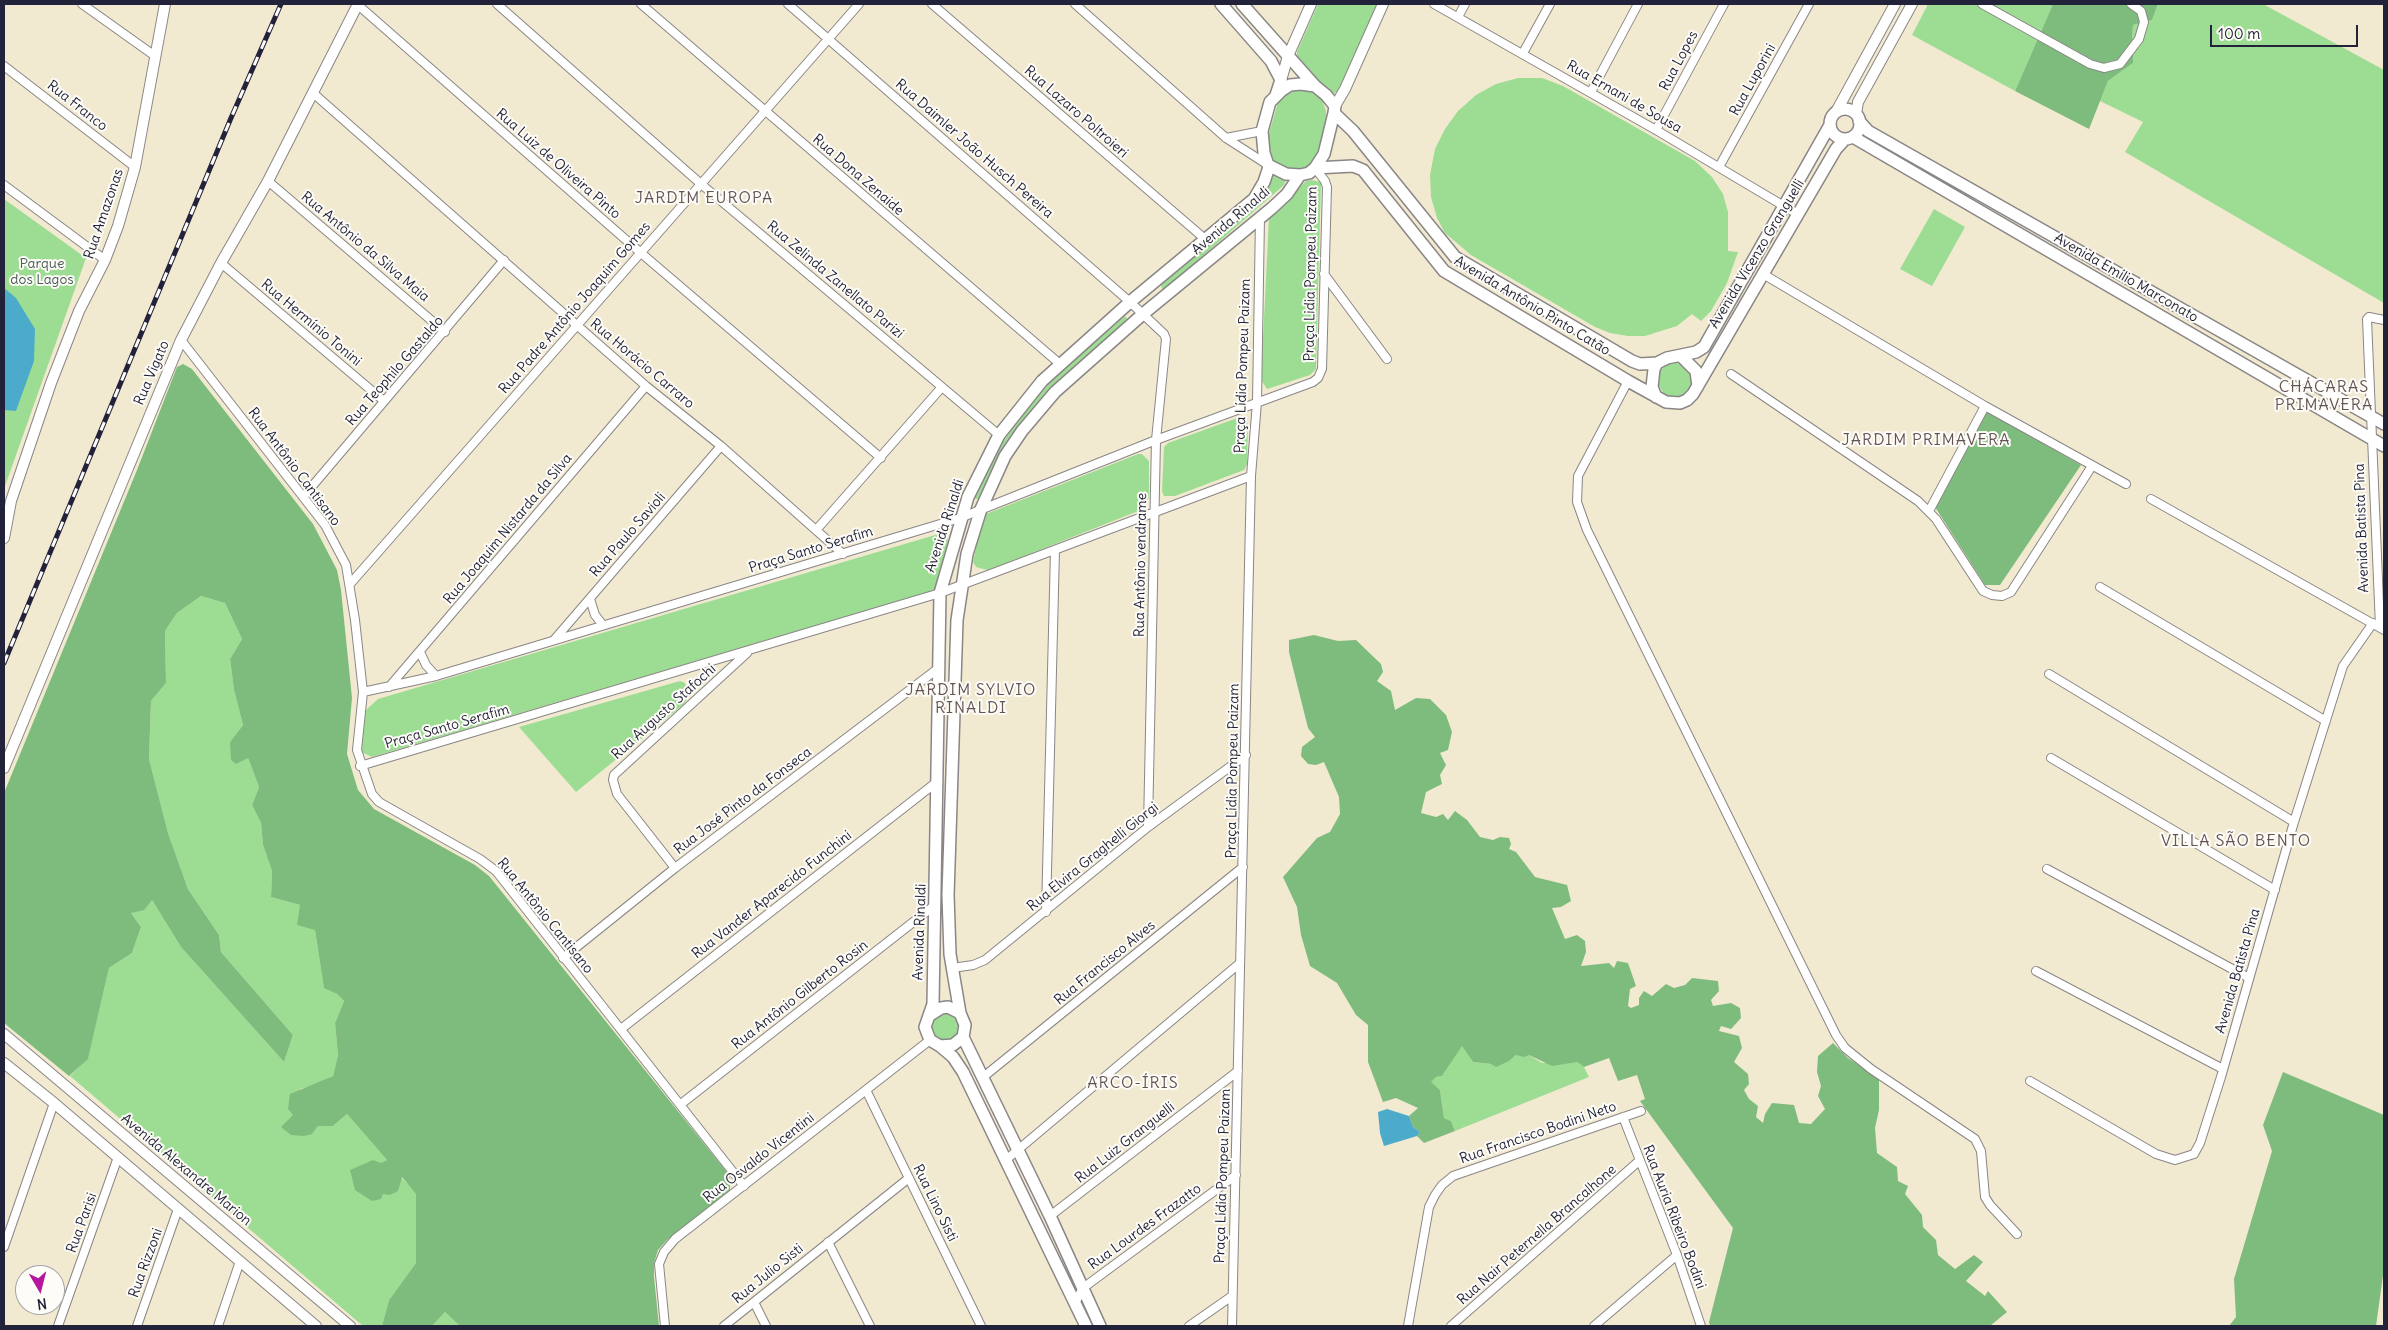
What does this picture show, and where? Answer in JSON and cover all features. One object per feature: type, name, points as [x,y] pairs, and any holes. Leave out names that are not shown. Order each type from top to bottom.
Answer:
[{"type":"main road","points":[[1221,4],[1271,61],[1279,75],[1278,90],[1290,85],[1315,86]]},
{"type":"main road","points":[[1242,4],[1334,110],[1324,154],[1315,168]]},
{"type":"main road","name":"Avenida Rinaldi","points":[[930,1015],[936,905],[940,593],[960,518],[977,476],[999,436],[1026,399],[1060,364],[1130,302],[1254,199],[1264,182],[1268,166],[1264,153],[1262,131],[1268,108],[1278,90]]},
{"type":"main road","points":[[1836,112],[1844,109],[1858,118]]},
{"type":"main road","name":"Avenida Antônio Pinto Catão","points":[[1334,110],[1353,131],[1446,248],[1460,261],[1632,361],[1640,364],[1657,363]]},
{"type":"main road","name":"Avenida Vicenzo Granguelli","points":[[1682,357],[1704,347],[1836,112]]},
{"type":"main road","name":"Avenida Vicenzo Granguelli","points":[[1698,386],[1836,149],[1858,130],[1858,118]]},
{"type":"main road","name":"Avenida Emílio Marconato","points":[[1858,118],[1868,131],[2371,428],[2384,446]]},
{"type":"main road","points":[[1830,125],[1833,133],[1849,138]]},
{"type":"main road","name":"Avenida Emílio Marconato","points":[[1849,138],[2371,428],[2384,424]]},
{"type":"main road","name":"Avenida Rinaldi","points":[[1268,166],[1286,174],[1300,175],[1309,173],[1315,168]]},
{"type":"main road","name":"Avenida Antônio Pinto Catão","points":[[1315,168],[1353,166],[1363,170],[1444,271],[1656,397]]},
{"type":"main road","name":"Avenida Rinaldi","points":[[960,1013],[952,968],[948,895],[957,620],[961,585],[981,509],[1006,456],[1040,408],[1071,377],[1142,314],[1287,194],[1300,175]]},
{"type":"main road","points":[[1682,357],[1696,371],[1698,386],[1687,400],[1680,403],[1671,403],[1656,397],[1652,387],[1652,378],[1657,363],[1667,358],[1682,357]]},
{"type":"main road","points":[[1086,1326],[963,1072],[953,1058],[930,1040],[925,1027],[930,1015],[941,1008],[948,1007],[960,1013],[965,1025],[963,1037],[1050,1216],[1100,1326]]},
{"type":"main road","points":[[940,1046],[953,1045],[963,1037]]},
{"type":"street","points":[[82,4],[155,56]]},
{"type":"street","name":"Rua Amazonas","points":[[4,538],[8,500],[79,311],[105,260],[118,226],[135,167],[165,4]]},
{"type":"street","name":"Rua Vigato","points":[[4,768],[181,340],[221,263],[268,181],[358,4]]},
{"type":"street","name":"Rua Luiz de Oliveira Pinto","points":[[358,4],[641,252],[881,458]]},
{"type":"street","name":"Rua Zelinda Zanellato Parizi","points":[[497,4],[701,184],[999,436]]},
{"type":"street","name":"Rua Dona Zenaide","points":[[642,4],[1060,364]]},
{"type":"street","name":"Rua Daimler João Husch Pereira","points":[[788,4],[1142,314]]},
{"type":"street","name":"Rua Padre Antônio Joaquim Gomes","points":[[350,584],[859,4]]},
{"type":"street","name":"Rua Lazaro Poltroieri","points":[[932,4],[1205,239]]},
{"type":"street","points":[[1075,4],[1226,138],[1268,166]]},
{"type":"street","points":[[1278,90],[1288,56],[1311,4]]},
{"type":"street","points":[[1334,110],[1382,4]]},
{"type":"street","name":"Rua Ernani de Sousa","points":[[1434,4],[1591,92],[1799,215]]},
{"type":"street","points":[[1458,17],[1465,4]]},
{"type":"street","points":[[1523,53],[1550,4]]},
{"type":"street","points":[[1591,92],[1638,4]]},
{"type":"street","name":"Rua Lopes","points":[[1656,130],[1724,4]]},
{"type":"street","name":"Rua Luporini","points":[[1719,167],[1809,4]]},
{"type":"street","name":"Avenida Vicenzo Granguelli","points":[[1836,112],[1895,4]]},
{"type":"street","name":"Avenida Vicenzo Granguelli","points":[[1858,118],[1858,102],[1912,4]]},
{"type":"street","points":[[1982,4],[2090,64],[2104,68],[2120,64],[2139,39],[2144,22],[2141,11],[2131,4]]},
{"type":"street","name":"Rua Franco","points":[[4,66],[135,167]]},
{"type":"street","name":"Rua Horácio Carraro","points":[[312,93],[646,386],[721,446],[843,554]]},
{"type":"street","points":[[1226,138],[1262,131]]},
{"type":"street","name":"Praça Lidia Pompeu Paizam","points":[[1257,402],[1313,382],[1321,374],[1327,187],[1325,181],[1315,168]]},
{"type":"street","name":"Rua Antônio da Silva Maia","points":[[268,181],[445,332]]},
{"type":"street","points":[[4,184],[105,260]]},
{"type":"street","name":"Praça Lídia Pompeu Paizam","points":[[1232,1326],[1251,476],[1257,402],[1260,217]]},
{"type":"street","name":"Rua Teophilo Gastaldo","points":[[303,497],[445,332],[504,260]]},
{"type":"street","name":"Rua Hermínio Tonini","points":[[221,263],[384,401]]},
{"type":"street","points":[[1324,274],[1387,358]]},
{"type":"street","points":[[1763,274],[1985,406],[2126,484]]},
{"type":"street","name":"Rua Antônio vendrame","points":[[1142,314],[1164,334],[1167,344],[1156,440],[1148,827]]},
{"type":"street","name":"Avenida Batista Pina","points":[[2030,1081],[2156,1154],[2175,1160],[2194,1154],[2200,1142],[2250,978],[2294,822],[2343,666],[2379,627],[2367,318],[2381,318],[2384,320]]},
{"type":"street","name":"Rua Antônio Cantisano","points":[[181,340],[324,525],[346,565],[363,692],[357,738],[360,766],[372,794],[379,802],[480,859],[496,871],[744,1186]]},
{"type":"street","points":[[1731,374],[1904,490],[1929,511],[1983,591],[1992,595],[2002,596],[2011,592],[2092,466]]},
{"type":"street","points":[[1628,381],[1578,476],[1577,502],[1587,530],[1836,1035],[1846,1048],[1871,1070],[1975,1139],[1981,1151],[1985,1197],[2017,1234]]},
{"type":"street","name":"Rua Joaquim Nistarda da Silva","points":[[389,687],[646,386]]},
{"type":"street","points":[[817,529],[942,387]]},
{"type":"street","name":"Praça Santo Serafim","points":[[363,692],[436,676],[602,624],[960,518],[1257,402]]},
{"type":"street","points":[[1929,511],[1985,406]]},
{"type":"street","name":"Rua Paulo Savioli","points":[[554,640],[721,446]]},
{"type":"street","name":"Praça Santo Serafim","points":[[360,766],[749,652],[940,593],[1251,476]]},
{"type":"street","points":[[2151,498],[2379,627]]},
{"type":"street","points":[[1046,912],[1056,550]]},
{"type":"street","points":[[2100,587],[2326,721]]},
{"type":"street","points":[[590,599],[595,614],[602,624]]},
{"type":"street","points":[[420,652],[426,665],[436,676]]},
{"type":"street","name":"Rua Augusto Stafochi","points":[[676,868],[617,794],[613,780],[614,775],[749,652]]},
{"type":"street","name":"Rua José Pinto da Fonseca","points":[[563,958],[676,868],[940,667]]},
{"type":"street","points":[[2048,674],[2294,822]]},
{"type":"street","name":"Rua Elvira Graghelli Giorgi","points":[[952,968],[973,965],[985,960],[1148,827],[1246,755]]},
{"type":"street","points":[[2051,758],[2275,890]]},
{"type":"street","name":"Rua Vander Aparecido Funchini","points":[[621,1029],[938,780]]},
{"type":"street","name":"Rua Francisco Alves","points":[[982,1078],[1243,867]]},
{"type":"street","points":[[2047,869],[2250,978]]},
{"type":"street","name":"Rua Antônio Gilberto Rosin","points":[[681,1104],[936,905]]},
{"type":"street","points":[[1007,1160],[1017,1149],[1240,963]]},
{"type":"street","points":[[2036,971],[2223,1068]]},
{"type":"street","name":"Avenida Alexandre Marion","points":[[4,1034],[350,1326]]},
{"type":"street","name":"Rua Osvaldo Vicentini","points":[[665,1326],[659,1264],[664,1252],[675,1239],[930,1040]]},
{"type":"street","points":[[4,1062],[54,1102],[240,1262],[304,1322],[316,1326]]},
{"type":"street","name":"Rua Luiz Granguelli","points":[[1050,1216],[1238,1071]]},
{"type":"street","name":"Rua Lino Sisti","points":[[866,1090],[981,1326]]},
{"type":"street","points":[[4,1247],[54,1102]]},
{"type":"street","name":"Rua Francisco Bodini Neto","points":[[1408,1326],[1430,1207],[1442,1185],[1453,1176],[1641,1110]]},
{"type":"street","name":"Rua Auria Ribeiro Bodini","points":[[1623,1117],[1677,1256],[1701,1326]]},
{"type":"street","name":"Rua Parisi","points":[[58,1326],[118,1157]]},
{"type":"street","name":"Rua Nair Peternella Brancalhone","points":[[1451,1326],[1639,1161]]},
{"type":"street","name":"Rua Lourdes Frazatto","points":[[1075,1303],[1082,1288],[1236,1175]]},
{"type":"street","name":"Rua Julio Sisti","points":[[724,1326],[909,1178]]},
{"type":"street","name":"Rua Rizzoni","points":[[136,1326],[178,1209]]},
{"type":"street","points":[[828,1242],[870,1326]]},
{"type":"street","points":[[1594,1326],[1677,1256]]},
{"type":"street","points":[[218,1326],[240,1262]]},
{"type":"street","points":[[1189,1326],[1232,1296]]},
{"type":"street","points":[[754,1302],[766,1326]]},
{"type":"green space","points":[[1318,4],[1379,4],[1340,90],[1335,93],[1326,92],[1297,57],[1297,52]]},
{"type":"green space","points":[[1928,4],[2053,4],[2015,91],[1912,35]]},
{"type":"green space","points":[[2053,4],[2158,4],[2152,20],[2133,25],[2132,38],[2138,49],[2133,54],[2133,63],[2108,81],[2089,129],[2015,91]]},
{"type":"green space","points":[[2158,4],[2263,4],[2384,70],[2384,303],[2125,152],[2143,122],[2100,101],[2108,81],[2133,63],[2133,54],[2138,49],[2132,38],[2133,25],[2152,20]]},
{"type":"green space","points":[[1518,78],[1542,78],[1563,86],[1695,161],[1712,177],[1723,194],[1728,212],[1728,251],[1738,252],[1727,283],[1711,311],[1701,321],[1692,314],[1677,326],[1645,336],[1610,333],[1595,327],[1471,255],[1445,233],[1437,218],[1431,197],[1430,175],[1435,149],[1445,129],[1458,111],[1476,95],[1496,84]]},
{"type":"green space","points":[[1307,89],[1322,100],[1326,111],[1326,123],[1316,156],[1310,166],[1301,170],[1290,171],[1273,162],[1267,140],[1279,99],[1287,90]]},
{"type":"green space","points":[[1272,174],[1286,181],[1283,186],[1166,288],[1162,289],[1161,285],[1267,194]]},
{"type":"green space","points":[[1306,181],[1321,182],[1316,369],[1310,375],[1267,389],[1261,380],[1269,217]]},
{"type":"green space","name":"Parque dos Lagos","points":[[4,199],[86,258],[4,489]]},
{"type":"green space","points":[[1934,209],[1965,227],[1932,286],[1900,269]]},
{"type":"green space","points":[[1125,316],[1128,320],[1062,379],[1032,409],[1019,427],[983,494],[977,499],[972,498],[991,461],[1020,416],[1050,382]]},
{"type":"green space","points":[[1675,363],[1682,364],[1687,368],[1691,373],[1691,387],[1687,392],[1682,396],[1675,397],[1668,396],[1663,392],[1659,387],[1658,380],[1659,373],[1663,368],[1668,364]]},
{"type":"green space","points":[[183,364],[192,369],[313,524],[337,570],[341,590],[352,698],[347,754],[358,790],[374,809],[475,865],[489,876],[730,1176],[730,1190],[667,1240],[658,1250],[654,1263],[654,1277],[659,1326],[460,1326],[445,1312],[432,1326],[382,1326],[389,1300],[416,1263],[416,1194],[402,1177],[398,1191],[390,1195],[383,1194],[381,1199],[372,1201],[355,1190],[350,1170],[373,1160],[381,1163],[387,1160],[347,1114],[333,1126],[318,1126],[312,1134],[304,1136],[291,1135],[281,1127],[293,1115],[288,1109],[290,1094],[333,1076],[338,1055],[335,1023],[344,1001],[337,994],[324,988],[315,930],[297,925],[300,905],[271,897],[272,871],[263,845],[261,823],[252,805],[259,787],[248,758],[236,764],[231,760],[230,742],[243,725],[234,690],[230,659],[242,639],[225,603],[201,596],[177,613],[165,631],[166,683],[151,701],[149,759],[168,833],[188,889],[219,935],[221,952],[293,1035],[284,1062],[181,947],[152,900],[144,910],[131,913],[141,927],[132,953],[109,968],[88,1059],[69,1076],[4,1023],[4,793],[137,470],[177,367]]},
{"type":"green space","points":[[1986,411],[2081,465],[2000,585],[1985,585],[1935,507]]},
{"type":"green space","points":[[1240,417],[1245,419],[1248,424],[1247,464],[1244,470],[1175,496],[1164,496],[1162,491],[1164,447],[1168,443]]},
{"type":"green space","points":[[1142,454],[1149,461],[1149,498],[1141,510],[994,568],[987,570],[976,567],[973,562],[982,519],[986,514]]},
{"type":"green space","points":[[942,533],[947,535],[948,542],[938,584],[935,589],[929,592],[372,757],[361,752],[360,746],[366,710],[378,699]]},
{"type":"green space","points":[[201,596],[225,603],[242,639],[230,659],[234,690],[243,725],[230,742],[248,758],[259,787],[252,805],[261,823],[263,845],[272,871],[271,897],[300,905],[315,930],[324,987],[337,994],[344,1001],[335,1023],[338,1055],[333,1076],[312,1086],[300,1089],[312,1134],[318,1126],[333,1126],[347,1114],[387,1160],[382,1163],[383,1194],[401,1177],[416,1193],[416,1263],[389,1300],[382,1326],[363,1326],[70,1076],[88,1058],[109,968],[132,953],[141,927],[131,913],[152,900],[181,947],[284,1062],[293,1035],[221,952],[219,935],[188,889],[168,833],[149,759],[151,701],[166,683],[165,631],[177,613]]},
{"type":"green space","points":[[1314,635],[1338,641],[1356,640],[1381,664],[1383,672],[1377,681],[1391,691],[1395,710],[1416,698],[1430,699],[1446,715],[1452,732],[1448,750],[1440,753],[1446,765],[1440,775],[1442,784],[1426,792],[1421,813],[1436,817],[1443,814],[1448,820],[1455,811],[1467,820],[1480,837],[1493,840],[1500,837],[1509,838],[1511,844],[1509,849],[1516,852],[1535,877],[1567,885],[1571,901],[1561,907],[1552,908],[1565,939],[1577,935],[1585,941],[1586,952],[1581,966],[1609,963],[1614,968],[1617,961],[1628,963],[1636,986],[1630,989],[1628,1006],[1631,1008],[1639,1005],[1639,998],[1644,991],[1652,996],[1666,984],[1674,988],[1685,985],[1692,978],[1718,981],[1719,991],[1711,1000],[1713,1006],[1731,1003],[1740,1008],[1741,1018],[1731,1029],[1721,1026],[1719,1031],[1739,1036],[1742,1048],[1734,1062],[1748,1074],[1749,1084],[1744,1090],[1749,1099],[1758,1106],[1756,1117],[1763,1123],[1765,1114],[1772,1103],[1794,1105],[1799,1123],[1811,1124],[1825,1109],[1818,1096],[1821,1086],[1817,1072],[1818,1056],[1833,1043],[1848,1058],[1879,1078],[1879,1110],[1875,1128],[1877,1153],[1897,1167],[1898,1181],[1908,1186],[1905,1194],[1922,1215],[1923,1227],[1936,1240],[1938,1255],[1955,1269],[1974,1255],[1983,1262],[1966,1281],[1985,1296],[1988,1291],[2007,1312],[1990,1326],[1710,1326],[1709,1322],[1733,1228],[1640,1101],[1645,1099],[1637,1075],[1618,1081],[1609,1058],[1584,1067],[1577,1062],[1552,1066],[1529,1055],[1524,1057],[1516,1055],[1509,1061],[1496,1067],[1491,1064],[1473,1062],[1462,1046],[1442,1076],[1436,1077],[1431,1082],[1440,1090],[1444,1118],[1451,1121],[1455,1131],[1424,1143],[1417,1136],[1420,1132],[1413,1127],[1409,1116],[1418,1108],[1396,1098],[1383,1102],[1368,1062],[1368,1025],[1356,1015],[1337,983],[1310,966],[1301,935],[1297,907],[1283,877],[1317,838],[1330,832],[1340,814],[1339,797],[1324,762],[1316,765],[1308,764],[1301,756],[1302,747],[1315,737],[1308,728],[1289,652],[1289,640]]},
{"type":"green space","points":[[680,681],[685,683],[690,694],[684,704],[576,792],[519,727]]},
{"type":"green space","points":[[945,1013],[955,1017],[959,1027],[955,1037],[945,1041],[935,1037],[931,1027],[935,1017]]},
{"type":"green space","points":[[1462,1045],[1473,1062],[1491,1064],[1509,1061],[1516,1055],[1529,1055],[1542,1063],[1577,1062],[1584,1067],[1589,1077],[1455,1131],[1451,1121],[1444,1118],[1440,1090],[1430,1082],[1436,1077],[1442,1076]]},
{"type":"green space","points":[[2283,1072],[2384,1115],[2384,1268],[2376,1326],[2229,1326],[2236,1317],[2234,1279],[2272,1151],[2263,1125]]},
{"type":"green space","points":[[445,1312],[460,1326],[432,1326]]},
{"type":"water","points":[[4,288],[16,298],[35,329],[34,361],[16,411],[4,410]]},
{"type":"water","points":[[1387,1109],[1409,1116],[1413,1127],[1420,1132],[1417,1136],[1384,1146],[1380,1133],[1378,1112]]},
{"type":"railway","points":[[4,663],[231,118],[281,4]]},
{"type":"district","name":"JARDIM EUROPA","points":[[704,198]]},
{"type":"district","name":"CHÁCARAS PRIMAVERA","points":[[2324,396]]},
{"type":"district","name":"JARDIM PRIMAVERA","points":[[1926,440]]},
{"type":"district","name":"JARDIM SYLVIO RINALDI","points":[[971,699]]},
{"type":"district","name":"VILLA SÃO BENTO","points":[[2236,841]]},
{"type":"district","name":"ARCO-ÍRIS","points":[[1133,1083]]}]
